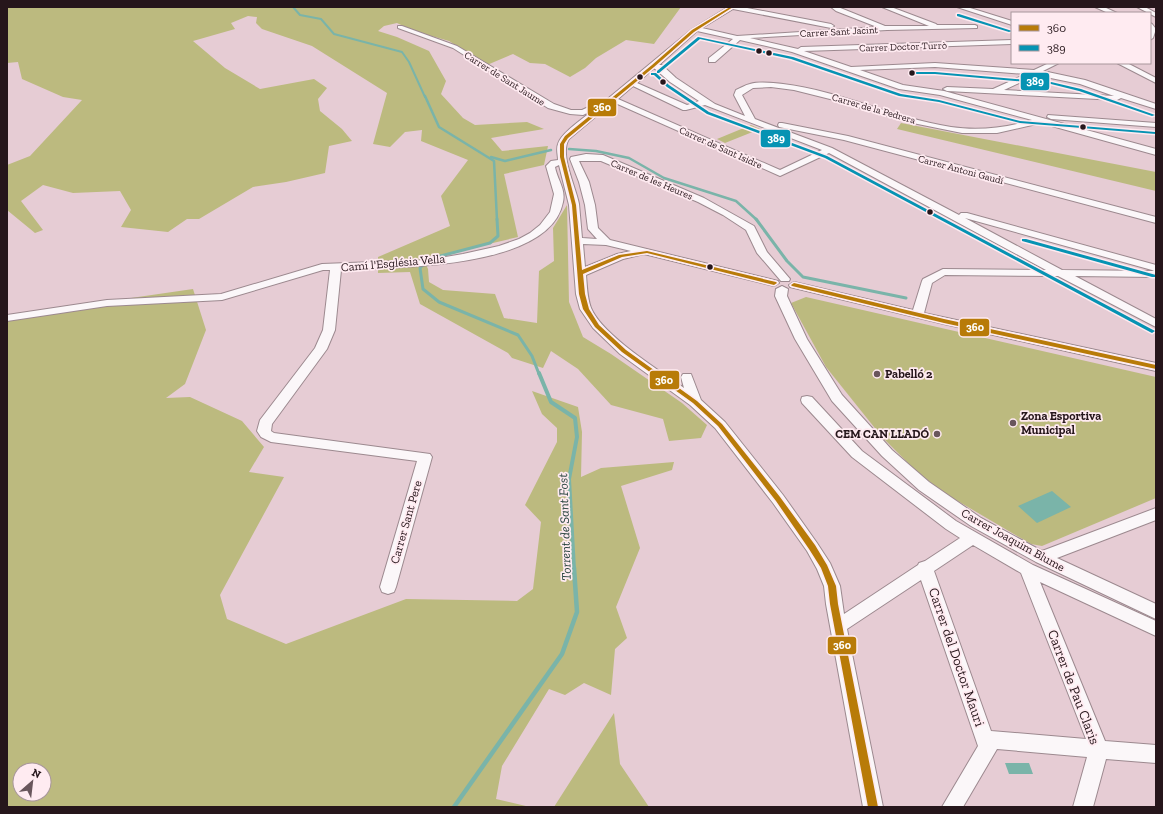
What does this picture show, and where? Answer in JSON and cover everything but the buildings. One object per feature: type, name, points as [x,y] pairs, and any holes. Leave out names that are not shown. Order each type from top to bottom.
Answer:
[{"type":"street","points":[[850,30],[732,7],[697,29],[566,137],[562,145],[563,162],[572,191],[576,219],[582,294],[586,309],[596,326],[624,351],[695,402],[720,425],[778,499],[812,547],[824,567],[832,586],[873,807]]},
{"type":"street","points":[[834,7],[838,10],[929,45]]},
{"type":"street","points":[[885,7],[987,43]]},
{"type":"street","points":[[960,7],[1011,23]]},
{"type":"street","points":[[1098,7],[1111,12]]},
{"type":"street","points":[[1140,7],[1150,12]]},
{"type":"street","name":"Carrer de Sant Jaume","points":[[400,27],[455,47],[551,106],[570,112],[583,113],[604,100],[611,100]]},
{"type":"street","name":"Carrer Sant Jacint","points":[[740,38],[887,28],[975,27]]},
{"type":"street","points":[[697,29],[794,50],[902,87],[919,91],[941,93],[1156,152]]},
{"type":"street","points":[[712,60],[740,38]]},
{"type":"street","name":"Carrer Doctor Turrò","points":[[794,50],[1011,42]]},
{"type":"street","points":[[846,68],[935,64],[1033,72],[1082,82],[1156,107]]},
{"type":"street","points":[[994,91],[1053,64]]},
{"type":"street","points":[[1124,65],[1156,74]]},
{"type":"street","points":[[1124,65],[1156,81]]},
{"type":"street","points":[[653,66],[659,67],[673,80],[705,102],[726,112],[829,150],[1156,324]]},
{"type":"street","points":[[632,83],[686,108],[705,102]]},
{"type":"street","name":"Carrer de la Pedrera","points":[[752,121],[738,94],[750,86],[763,85],[810,90],[906,119],[951,129],[987,132],[1015,129],[1042,120]]},
{"type":"street","points":[[919,91],[936,89],[994,91],[1156,100]]},
{"type":"street","name":"Carrer de Sant Isidre","points":[[611,100],[780,173],[829,150]]},
{"type":"street","points":[[1021,114],[1156,125]]},
{"type":"street","name":"Carrer Antoni Gaudí","points":[[766,126],[778,124],[845,138],[1156,220]]},
{"type":"street","name":"Carrer de les Heures","points":[[593,229],[590,205],[584,182],[574,159],[586,157],[603,158],[702,200],[726,213],[750,228],[762,253],[784,284]]},
{"type":"street","name":"Camí l'Església Vella","points":[[425,457],[271,437],[264,431],[264,423],[320,349],[325,340],[329,330],[336,267],[423,263],[470,255],[515,244],[535,233],[552,217],[558,202],[559,190],[550,166],[554,163],[563,162]]},
{"type":"street","points":[[939,208],[1156,268]]},
{"type":"street","points":[[576,219],[593,229],[606,245]]},
{"type":"street","points":[[578,244],[606,245],[647,252],[1156,367]]},
{"type":"street","points":[[602,263],[606,245]]},
{"type":"street","points":[[580,273],[621,256],[647,252]]},
{"type":"street","points":[[7,318],[107,303],[222,297],[322,268],[336,267]]},
{"type":"street","points":[[918,314],[927,281],[943,272],[1156,274]]},
{"type":"street","name":"Carrer Joaquim Blume","points":[[784,284],[781,296],[801,339],[837,398],[887,453],[924,486],[976,522],[1041,558],[1156,612]]},
{"type":"street","points":[[687,377],[695,402]]},
{"type":"street","points":[[807,400],[857,454],[951,524],[1027,569],[1156,630]]},
{"type":"street","name":"Carrer Sant Pere","points":[[388,587],[425,457]]},
{"type":"street","points":[[1041,558],[1156,514]]},
{"type":"street","points":[[839,626],[925,567],[973,537]]},
{"type":"street","name":"Carrer del Doctor Mauri","points":[[925,567],[988,748]]},
{"type":"street","name":"Carrer de Pau Claris","points":[[1027,569],[1099,749],[1083,807]]},
{"type":"street","name":"Carrer del Doctor Mauri","points":[[988,748],[992,740],[1156,754]]},
{"type":"street","points":[[952,807],[988,748]]},
{"type":"shaded area","points":[[7,7],[681,7],[654,44],[626,40],[596,58],[585,68],[570,77],[545,64],[530,63],[513,54],[487,65],[449,41],[414,31],[397,23],[384,26],[378,31],[397,37],[429,51],[446,81],[441,94],[463,118],[475,125],[527,122],[544,129],[491,138],[502,151],[548,146],[544,165],[504,174],[518,237],[442,255],[422,256],[428,269],[429,282],[443,290],[495,294],[504,318],[537,323],[539,271],[554,261],[553,228],[567,205],[569,302],[583,337],[611,354],[682,403],[707,425],[701,438],[669,441],[663,419],[611,405],[578,369],[551,351],[543,368],[512,358],[508,353],[420,304],[410,272],[378,273],[378,257],[450,226],[441,196],[468,160],[421,141],[422,130],[405,132],[390,147],[373,144],[387,93],[312,46],[262,29],[256,23],[257,17],[248,16],[231,23],[235,29],[193,41],[225,68],[260,89],[314,79],[327,88],[318,99],[320,111],[342,129],[352,141],[329,146],[325,173],[286,182],[253,187],[199,219],[187,219],[168,232],[121,227],[131,210],[120,191],[73,193],[43,185],[21,201],[43,230],[35,233],[7,210],[7,165],[30,156],[82,100],[63,97],[22,79],[18,62],[7,63]]},
{"type":"shaded area","points":[[901,123],[1156,172],[1156,191],[897,129]]},
{"type":"shaded area","points":[[751,125],[760,129],[725,143],[717,139]]},
{"type":"shaded area","points":[[193,289],[206,330],[185,384],[166,398],[190,397],[242,421],[264,447],[249,472],[284,477],[220,595],[227,619],[286,644],[406,599],[517,601],[533,589],[541,522],[525,505],[557,442],[557,428],[542,414],[532,391],[578,407],[582,432],[581,477],[601,468],[674,462],[672,470],[621,486],[640,548],[616,607],[627,638],[615,649],[611,695],[584,683],[565,695],[549,689],[502,766],[496,799],[530,807],[7,807],[7,316]]},
{"type":"shaded area","name":"Zona Esportiva Municipal","points":[[806,297],[1156,377],[1156,498],[1042,546],[1031,544],[944,493],[915,470],[882,437],[826,367],[791,303]]},
{"type":"shaded area","points":[[1052,491],[1071,507],[1037,523],[1018,506]]},
{"type":"shaded area","points":[[614,713],[620,764],[649,807],[554,807]]},
{"type":"shaded area","points":[[1005,763],[1029,763],[1033,774],[1009,774]]},
{"type":"waterway","name":"Torrent de Sant Fost","points":[[293,7],[300,15],[321,19],[334,34],[402,52],[409,62],[425,97]]},
{"type":"waterway","name":"Torrent de Sant Fost","points":[[425,96],[439,127],[494,161],[497,220]]},
{"type":"waterway","points":[[569,149],[596,151],[629,158],[664,178],[736,201],[756,219]]},
{"type":"waterway","points":[[491,157],[505,161],[551,150]]},
{"type":"waterway","name":"Torrent de Sant Fost","points":[[497,219],[498,236],[490,243],[429,259],[420,268],[423,289],[439,302],[518,335],[532,356],[539,374]]},
{"type":"waterway","points":[[756,219],[787,261],[803,277],[906,298]]},
{"type":"waterway","name":"Torrent de Sant Fost","points":[[539,373],[551,402],[575,418],[577,437],[569,479],[574,569]]},
{"type":"waterway","name":"Torrent de Sant Fost","points":[[454,807],[562,654],[577,612],[574,568]]},
{"type":"transit line","name":"360","points":[[732,7],[693,31],[653,66],[566,137],[562,144],[562,157],[574,205],[582,294],[586,309],[597,326],[624,351],[695,402],[720,425],[778,499],[812,547],[824,567],[832,586],[834,604],[873,807]]},
{"type":"transit line","name":"389","points":[[958,15],[1010,31]]},
{"type":"transit line","name":"389","points":[[658,72],[699,38],[792,58],[900,95],[939,101],[1020,122],[1155,133]]},
{"type":"transit line","name":"389","points":[[912,73],[935,73],[1051,83],[1080,90],[1153,115]]},
{"type":"transit line","name":"389","points":[[652,74],[655,74],[668,86],[708,113],[826,157],[1152,331]]},
{"type":"transit line","name":"389","points":[[1024,240],[1154,276]]},
{"type":"transit line","name":"360","points":[[580,273],[621,256],[647,252],[774,283]]},
{"type":"transit line","name":"360","points":[[794,285],[944,321],[1156,367]]},
{"type":"place","name":"Pabelló 2","points":[[877,374]]},
{"type":"place","name":"Zona Esportiva Municipal","points":[[1013,423]]},
{"type":"place","name":"CEM CAN LLADÓ","points":[[937,434]]}]
